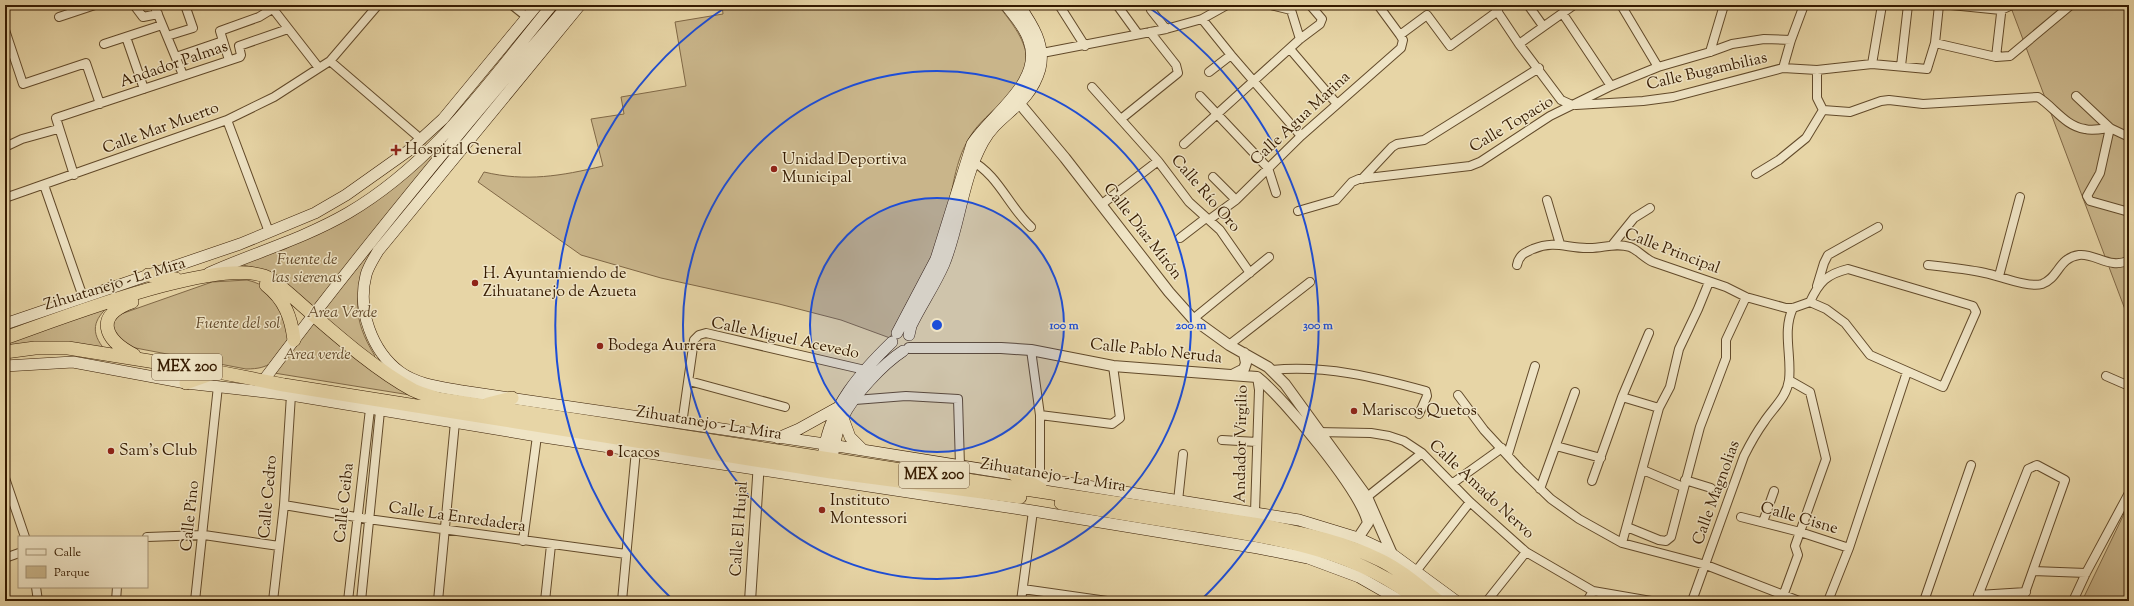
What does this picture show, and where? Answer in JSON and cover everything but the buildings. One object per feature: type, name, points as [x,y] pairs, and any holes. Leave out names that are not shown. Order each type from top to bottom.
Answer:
[{"type":"highway","name":"Zihuatanejo - La Mira","points":[[5,338],[180,280],[201,276],[246,272],[259,273],[271,279],[384,372],[414,390],[439,399],[483,406],[760,459]]},
{"type":"highway","points":[[246,272],[268,286],[282,301],[291,320],[294,340]]},
{"type":"highway","points":[[148,275],[180,280]]},
{"type":"highway","points":[[144,360],[115,343],[108,331],[107,326],[111,316],[126,304],[201,276]]},
{"type":"highway","name":"Zihuatanejo - La Mira","points":[[5,352],[35,348],[68,348],[218,372],[263,381],[287,390],[685,453],[827,463],[1048,493],[1266,526],[1321,537],[1358,550],[1382,561],[1438,601]]},
{"type":"highway","points":[[186,383],[218,372]]},
{"type":"highway","points":[[287,390],[305,398]]},
{"type":"highway","points":[[483,406],[512,398]]},
{"type":"highway","name":"Zihuatanejo - La Mira","points":[[827,463],[1300,544],[1347,558],[1369,568],[1398,584],[1420,601]]},
{"type":"highway","points":[[1014,474],[1048,493]]},
{"type":"main road","points":[[5,324],[269,232],[314,213],[346,195],[422,140],[444,119],[537,5]]},
{"type":"main road","points":[[201,276],[238,260],[295,240],[348,213],[389,185],[433,148],[495,78],[552,5]]},
{"type":"main road","points":[[568,5],[450,155],[378,251],[366,275],[364,297],[367,321],[374,341],[386,358],[401,372],[424,383],[512,398],[778,438],[827,463],[1033,511],[1258,548],[1308,558],[1359,577],[1401,601]]},
{"type":"main road","points":[[263,381],[313,315],[380,232],[450,155],[580,5]]},
{"type":"main road","points":[[1006,5],[1023,28],[1037,54]]},
{"type":"main road","points":[[970,160],[990,132],[1020,104],[1036,80],[1040,68],[1037,54],[1038,37],[1019,5]]},
{"type":"main road","points":[[827,463],[832,419],[865,370],[895,337],[940,262],[959,217],[970,160],[980,132],[1014,97],[1029,73],[1037,54]]},
{"type":"main road","points":[[484,70],[495,78]]},
{"type":"main road","points":[[827,463],[842,418],[880,370],[906,350],[911,342],[909,335],[911,326],[927,285]]},
{"type":"main road","points":[[895,337],[904,332],[909,335]]},
{"type":"main road","points":[[895,337],[895,349],[906,350]]},
{"type":"main road","points":[[5,366],[73,362],[186,383],[287,390]]},
{"type":"main road","points":[[305,398],[538,436],[636,450],[685,453]]},
{"type":"main road","points":[[778,438],[799,429],[839,407]]},
{"type":"main road","points":[[842,418],[850,437],[864,451]]},
{"type":"main road","points":[[827,463],[864,451],[1299,520],[1358,538],[1392,554],[1417,570],[1456,601]]},
{"type":"street","points":[[59,17],[95,5]]},
{"type":"street","points":[[134,5],[143,17],[158,14]]},
{"type":"street","points":[[154,5],[183,75]]},
{"type":"street","points":[[168,36],[193,28],[185,5]]},
{"type":"street","points":[[378,5],[330,61],[422,140]]},
{"type":"street","points":[[512,5],[527,17]]},
{"type":"street","points":[[1059,5],[1085,46]]},
{"type":"street","points":[[1117,5],[1138,34]]},
{"type":"street","points":[[1150,5],[1151,10],[1166,29]]},
{"type":"street","points":[[1037,54],[1085,46],[1166,29],[1202,19],[1227,5]]},
{"type":"street","points":[[1271,5],[1290,10],[1300,39]]},
{"type":"street","name":"Calle Río Oro","points":[[1184,144],[1253,80],[1300,39],[1320,24],[1322,19],[1310,5]]},
{"type":"street","points":[[1378,5],[1400,35],[1427,15],[1450,46],[1496,8],[1519,44],[1539,68],[1562,100],[1572,105]]},
{"type":"street","points":[[1528,5],[1543,26]]},
{"type":"street","points":[[1519,44],[1574,5]]},
{"type":"street","points":[[1621,5],[1658,67]]},
{"type":"street","points":[[1710,52],[1724,5]]},
{"type":"street","name":"Calle Bugambilias","points":[[1572,105],[1643,101],[1673,97],[1783,68],[1791,40],[1804,5]]},
{"type":"street","points":[[1872,64],[1882,5]]},
{"type":"street","points":[[1902,66],[1908,5]]},
{"type":"street","points":[[1783,68],[1817,70],[1872,64],[1926,68],[1935,43],[1939,5]]},
{"type":"street","points":[[1951,5],[2002,7],[2012,5]]},
{"type":"street","points":[[1935,43],[1996,57],[2010,56],[2071,5]]},
{"type":"street","points":[[229,60],[220,31],[259,17],[274,6],[288,29],[318,68]]},
{"type":"street","points":[[1996,57],[2002,7]]},
{"type":"street","points":[[1563,14],[1611,86]]},
{"type":"street","points":[[1202,19],[1230,55],[1301,136]]},
{"type":"street","points":[[104,44],[162,26]]},
{"type":"street","name":"Andador Palmas","points":[[58,129],[56,118],[229,60],[241,55],[239,46],[288,29]]},
{"type":"street","points":[[5,30],[23,84],[86,63],[100,104]]},
{"type":"street","points":[[1121,119],[1173,79],[1178,73],[1178,68],[1150,32]]},
{"type":"street","name":"Calle Agua Marina","points":[[1180,238],[1236,200],[1301,136],[1401,48],[1403,40],[1400,35]]},
{"type":"street","points":[[126,37],[144,89]]},
{"type":"street","name":"Calle Topacio","points":[[1298,211],[1336,200],[1352,182],[1362,179],[1470,166],[1480,162],[1550,116],[1611,86],[1658,67],[1738,43],[1764,39],[1791,40]]},
{"type":"street","points":[[176,57],[223,41]]},
{"type":"street","points":[[1290,49],[1337,104]]},
{"type":"street","points":[[1209,72],[1230,55]]},
{"type":"street","name":"Calle Mar Muerto","points":[[5,198],[227,120],[274,97],[330,61]]},
{"type":"street","points":[[1362,179],[1392,147],[1397,144],[1424,140],[1539,68]]},
{"type":"street","points":[[1817,70],[1817,98],[1823,110]]},
{"type":"street","name":"Calle Río Oro","points":[[1092,86],[1158,161],[1180,192],[1220,230],[1250,273]]},
{"type":"street","points":[[1200,96],[1268,168],[1276,193]]},
{"type":"street","points":[[2076,96],[2110,128],[2129,137]]},
{"type":"street","points":[[1823,110],[1850,112],[1880,101],[1889,100],[1902,103],[1923,104],[2038,97],[2047,103],[2069,124],[2085,130],[2110,128]]},
{"type":"street","name":"Calle Díaz Mirón","points":[[1020,104],[1102,204],[1169,292],[1193,319],[1229,345],[1272,370],[1293,394],[1368,497],[1392,554]]},
{"type":"street","points":[[1756,174],[1779,160],[1806,138],[1823,110]]},
{"type":"street","points":[[227,120],[269,232]]},
{"type":"street","points":[[2110,128],[2100,173],[2086,196],[2090,201],[2129,212]]},
{"type":"street","points":[[5,147],[22,139],[58,129],[74,175]]},
{"type":"street","points":[[970,160],[1004,191],[1017,212],[1031,227]]},
{"type":"street","points":[[1102,204],[1158,161]]},
{"type":"street","points":[[1213,177],[1236,200]]},
{"type":"street","points":[[44,185],[83,297]]},
{"type":"street","points":[[1999,276],[2020,197]]},
{"type":"street","points":[[1547,200],[1560,244]]},
{"type":"street","points":[[1612,244],[1634,218],[1650,208]]},
{"type":"street","points":[[1810,302],[1828,255],[1878,227]]},
{"type":"street","name":"Calle Principal","points":[[1517,265],[1518,258],[1522,254],[1544,245],[1560,244],[1585,248],[1612,244],[1630,247],[1643,258],[1652,262],[1726,287],[1746,297],[1786,308],[1794,308]]},
{"type":"street","points":[[1928,265],[1999,276],[2035,285],[2044,283],[2055,274],[2060,265],[2067,259],[2080,255],[2107,262],[2124,263],[2129,260]]},
{"type":"street","points":[[1193,319],[1269,257]]},
{"type":"street","points":[[1794,308],[1810,302],[1826,309],[1845,323],[1870,356],[1943,387],[1976,312],[1973,306],[1848,269],[1834,272],[1817,286]]},
{"type":"street","points":[[1229,345],[1310,282]]},
{"type":"street","points":[[1622,542],[1660,408],[1670,387],[1678,349],[1698,309],[1709,282]]},
{"type":"street","points":[[1627,527],[1659,540],[1666,541],[1671,537],[1700,427],[1726,358],[1726,340],[1746,297]]},
{"type":"street","name":"Calle Magnolias","points":[[1692,601],[1744,456],[1753,437],[1785,395],[1789,380],[1789,316],[1794,308]]},
{"type":"street","name":"Calle Miguel Acevedo","points":[[689,381],[694,340],[699,335],[706,333],[865,370]]},
{"type":"street","points":[[1592,480],[1622,397],[1649,333]]},
{"type":"street","name":"Calle Pablo Neruda","points":[[906,350],[1001,348],[1031,350],[1113,366],[1257,377]]},
{"type":"street","points":[[1031,350],[1040,415],[1040,478]]},
{"type":"street","points":[[1232,375],[1244,369],[1246,363],[1244,353]]},
{"type":"street","points":[[1040,415],[1112,424],[1117,422],[1120,418],[1113,366]]},
{"type":"street","points":[[1453,483],[1505,451],[1535,366]]},
{"type":"street","points":[[1272,370],[1288,368],[1359,373],[1426,391],[1428,396],[1419,414]]},
{"type":"street","points":[[1828,601],[1849,548],[1906,372]]},
{"type":"street","points":[[2106,376],[2129,386]]},
{"type":"street","points":[[1257,377],[1269,386],[1308,432],[1357,497],[1366,515],[1368,523],[1358,538]]},
{"type":"street","name":"Andador Virgilio","points":[[1255,512],[1259,390],[1257,377]]},
{"type":"street","points":[[1783,596],[1798,555],[1795,546],[1826,459],[1810,392],[1789,380]]},
{"type":"street","points":[[682,424],[689,381],[785,407]]},
{"type":"street","name":"Calle Pino","points":[[196,601],[204,536],[218,386]]},
{"type":"street","name":"Calle Cedro","points":[[273,601],[284,505],[287,390]]},
{"type":"street","points":[[1540,489],[1575,392]]},
{"type":"street","points":[[1458,395],[1484,430],[1540,489],[1551,499],[1579,519],[1622,542],[1706,564],[1798,601]]},
{"type":"street","points":[[855,400],[906,396],[958,399],[960,466]]},
{"type":"street","points":[[1622,397],[1660,408]]},
{"type":"street","name":"Calle Ceiba","points":[[348,601],[357,517],[375,410]]},
{"type":"street","name":"Calle Ceiba","points":[[361,601],[375,410]]},
{"type":"street","points":[[438,601],[455,422]]},
{"type":"street","name":"Calle Amado Nervo","points":[[1308,432],[1390,436],[1404,441],[1422,453],[1470,502],[1526,552],[1593,591],[1651,601]]},
{"type":"street","points":[[523,541],[538,436]]},
{"type":"street","name":"Calle El Hujal","points":[[753,601],[760,459],[763,436]]},
{"type":"street","points":[[1222,440],[1257,442]]},
{"type":"street","points":[[1556,446],[1601,458]]},
{"type":"street","points":[[622,601],[636,450]]},
{"type":"street","points":[[1368,497],[1422,453]]},
{"type":"street","points":[[1178,501],[1183,454]]},
{"type":"street","points":[[1924,601],[1960,501],[1971,465]]},
{"type":"street","points":[[2022,601],[2026,592],[2065,480],[2037,465],[2028,469],[1977,598],[2026,592]]},
{"type":"street","points":[[1643,470],[1684,484],[1711,488]]},
{"type":"street","points":[[5,478],[26,536]]},
{"type":"street","points":[[1763,522],[1774,491]]},
{"type":"street","points":[[2073,601],[2086,573],[2129,494]]},
{"type":"street","points":[[1417,570],[1470,502]]},
{"type":"street","name":"Calle La Enredadera","points":[[284,505],[368,519],[445,528],[523,541],[626,554]]},
{"type":"street","points":[[1021,601],[1033,511]]},
{"type":"street","name":"Calle Cisne","points":[[1741,517],[1800,532],[1849,548]]},
{"type":"street","points":[[148,537],[204,536],[279,546]]},
{"type":"street","points":[[545,601],[551,545]]},
{"type":"street","points":[[1486,601],[1526,552]]},
{"type":"street","points":[[5,558],[18,553]]},
{"type":"street","points":[[2033,572],[2086,573]]},
{"type":"street","points":[[36,588],[38,601]]},
{"type":"street","points":[[116,588],[116,601]]},
{"type":"street","points":[[1023,589],[1107,601]]},
{"type":"street","points":[[1587,601],[1593,591]]},
{"type":"green space","name":"Unidad Deportiva Municipal","points":[[722,5],[998,5],[1018,32],[1025,48],[1026,56],[1026,64],[1023,75],[1011,93],[978,126],[964,147],[956,172],[948,211],[940,237],[890,338],[841,320],[779,304],[661,278],[581,255],[478,182],[484,172],[514,177],[529,177],[573,173],[603,166],[591,119],[624,114],[621,97],[686,86],[675,22],[723,14]]},
{"type":"green space","points":[[2010,5],[2129,5],[2129,320]]},
{"type":"green space","name":"Fuente de las sierenas","points":[[437,147],[441,150],[311,309],[259,269],[235,263],[285,249],[338,221]]},
{"type":"green space","name":"Area Verde","points":[[370,252],[372,254],[362,282],[358,306],[362,329],[375,356],[372,359],[319,315]]},
{"type":"green space","name":"Fuente del sol","points":[[247,280],[267,289],[274,296],[285,322],[289,343],[267,366],[246,369],[121,345],[111,323],[118,315],[212,282]]},
{"type":"green space","points":[[110,305],[100,316],[96,326],[97,337],[105,350],[10,350],[6,342]]},
{"type":"green space","name":"Area verde","points":[[311,321],[410,395],[274,373]]},
{"type":"green space","points":[[2129,497],[2129,601],[2082,601],[2123,516]]},
{"type":"place","name":"Hospital General","points":[[396,150]]},
{"type":"place","name":"Unidad Deportiva Municipal","points":[[774,169]]},
{"type":"place","name":"H. Ayuntamiendo de Zihuatanejo de Azueta","points":[[475,283]]},
{"type":"place","name":"Bodega Aurrera","points":[[600,346]]},
{"type":"place","name":"Mariscos Quetos","points":[[1354,411]]},
{"type":"place","name":"Sam's Club","points":[[111,451]]},
{"type":"place","name":"Icacos","points":[[610,453]]},
{"type":"place","name":"Instituto Montessori","points":[[822,510]]}]
